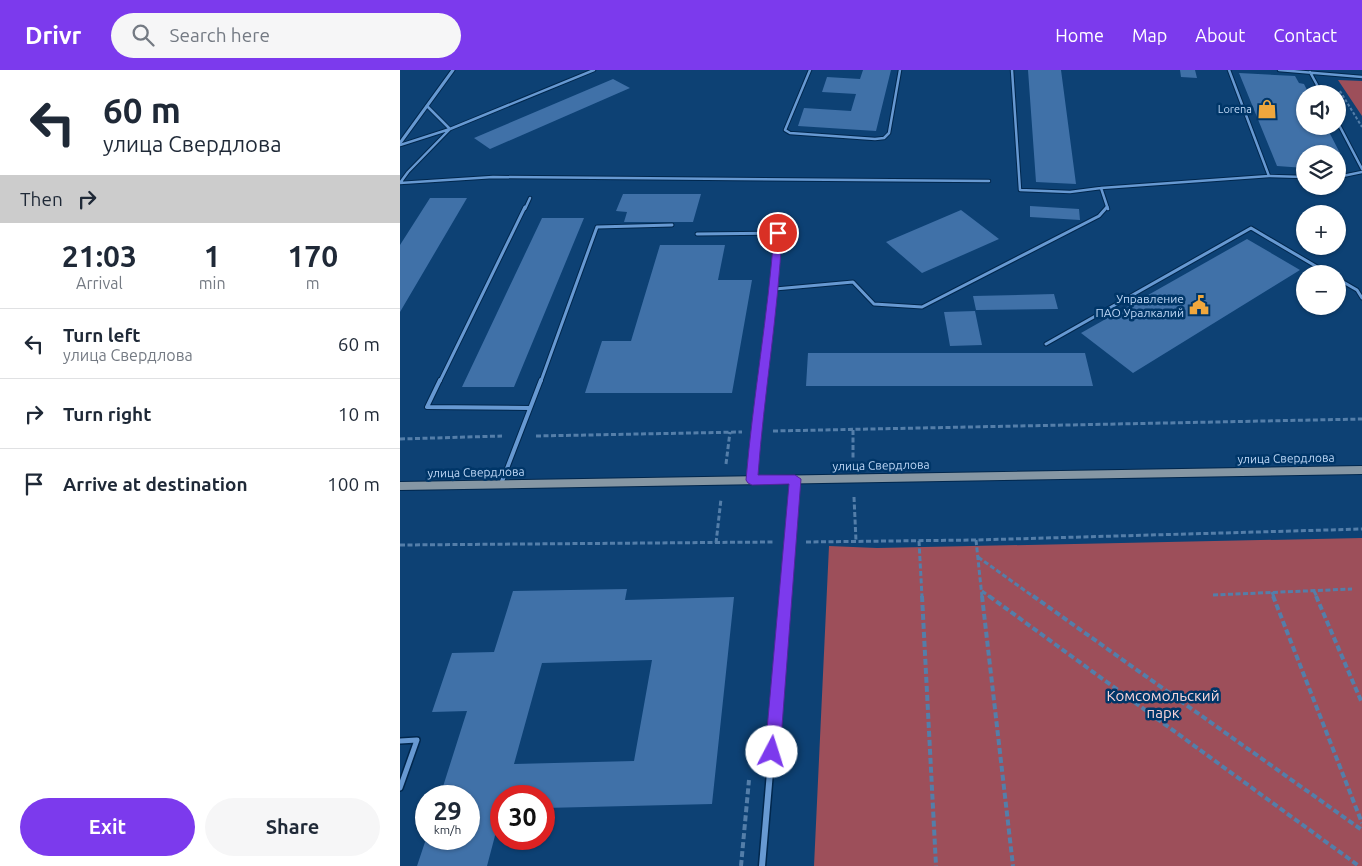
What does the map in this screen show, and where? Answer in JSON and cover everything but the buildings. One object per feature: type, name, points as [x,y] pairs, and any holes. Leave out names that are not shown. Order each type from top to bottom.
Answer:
[{"type":"main road","name":"улица Свердлова","points":[[400,486],[1362,470]]},
{"type":"street","points":[[400,144],[453,70]]},
{"type":"street","points":[[762,866],[795,479]]},
{"type":"lane","points":[[400,144],[450,129],[594,70]]},
{"type":"lane","points":[[810,70],[785,130],[790,134],[875,139],[884,138],[889,133],[900,70]]},
{"type":"lane","points":[[1012,70],[1020,190],[1070,192],[1101,188],[1270,176],[1296,177]]},
{"type":"lane","points":[[1229,70],[1270,176]]},
{"type":"lane","points":[[1279,70],[1362,77]]},
{"type":"lane","points":[[1310,72],[1317,85]]},
{"type":"lane","points":[[426,106],[450,129]]},
{"type":"lane","points":[[400,183],[408,172],[450,129]]},
{"type":"lane","points":[[1344,135],[1362,170],[1346,175]]},
{"type":"lane","points":[[400,183],[493,177],[988,181]]},
{"type":"lane","points":[[775,289],[853,282],[874,304],[922,307],[1099,216],[1108,209],[1101,188]]},
{"type":"lane","points":[[530,198],[427,407],[530,408]]},
{"type":"lane","points":[[501,484],[597,227],[672,225]]},
{"type":"lane","points":[[1046,344],[1251,228],[1314,265]]},
{"type":"lane","points":[[697,234],[778,233],[775,289],[756,432],[752,480]]},
{"type":"lane","points":[[1346,284],[1357,290],[1362,298]]},
{"type":"lane","points":[[400,741],[417,740],[400,788]]},
{"type":"path","points":[[1331,75],[1362,127]]},
{"type":"path","points":[[400,438],[1362,420]]},
{"type":"path","points":[[400,545],[919,541],[1362,529]]},
{"type":"path","points":[[976,540],[1013,866]]},
{"type":"path","points":[[919,541],[936,866]]},
{"type":"path","points":[[978,558],[1362,830]]},
{"type":"path","points":[[1213,595],[1352,589]]},
{"type":"path","points":[[982,591],[1359,866]]},
{"type":"path","points":[[1314,591],[1362,703]]},
{"type":"path","points":[[1272,592],[1362,823]]},
{"type":"green space","points":[[1338,80],[1362,81],[1362,116],[1346,92],[1346,85],[1341,85]]},
{"type":"green space","name":"Комсомольский парк","points":[[1362,538],[1362,866],[814,866],[829,546],[877,548]]},
{"type":"place","name":"Lorena","points":[[1267,109]]},
{"type":"place","name":"Управление ПАО Уралкалий","points":[[1199,305]]},
{"type":"route","points":[[772,752],[795,479],[752,480],[756,423],[775,289],[778,233]]}]
